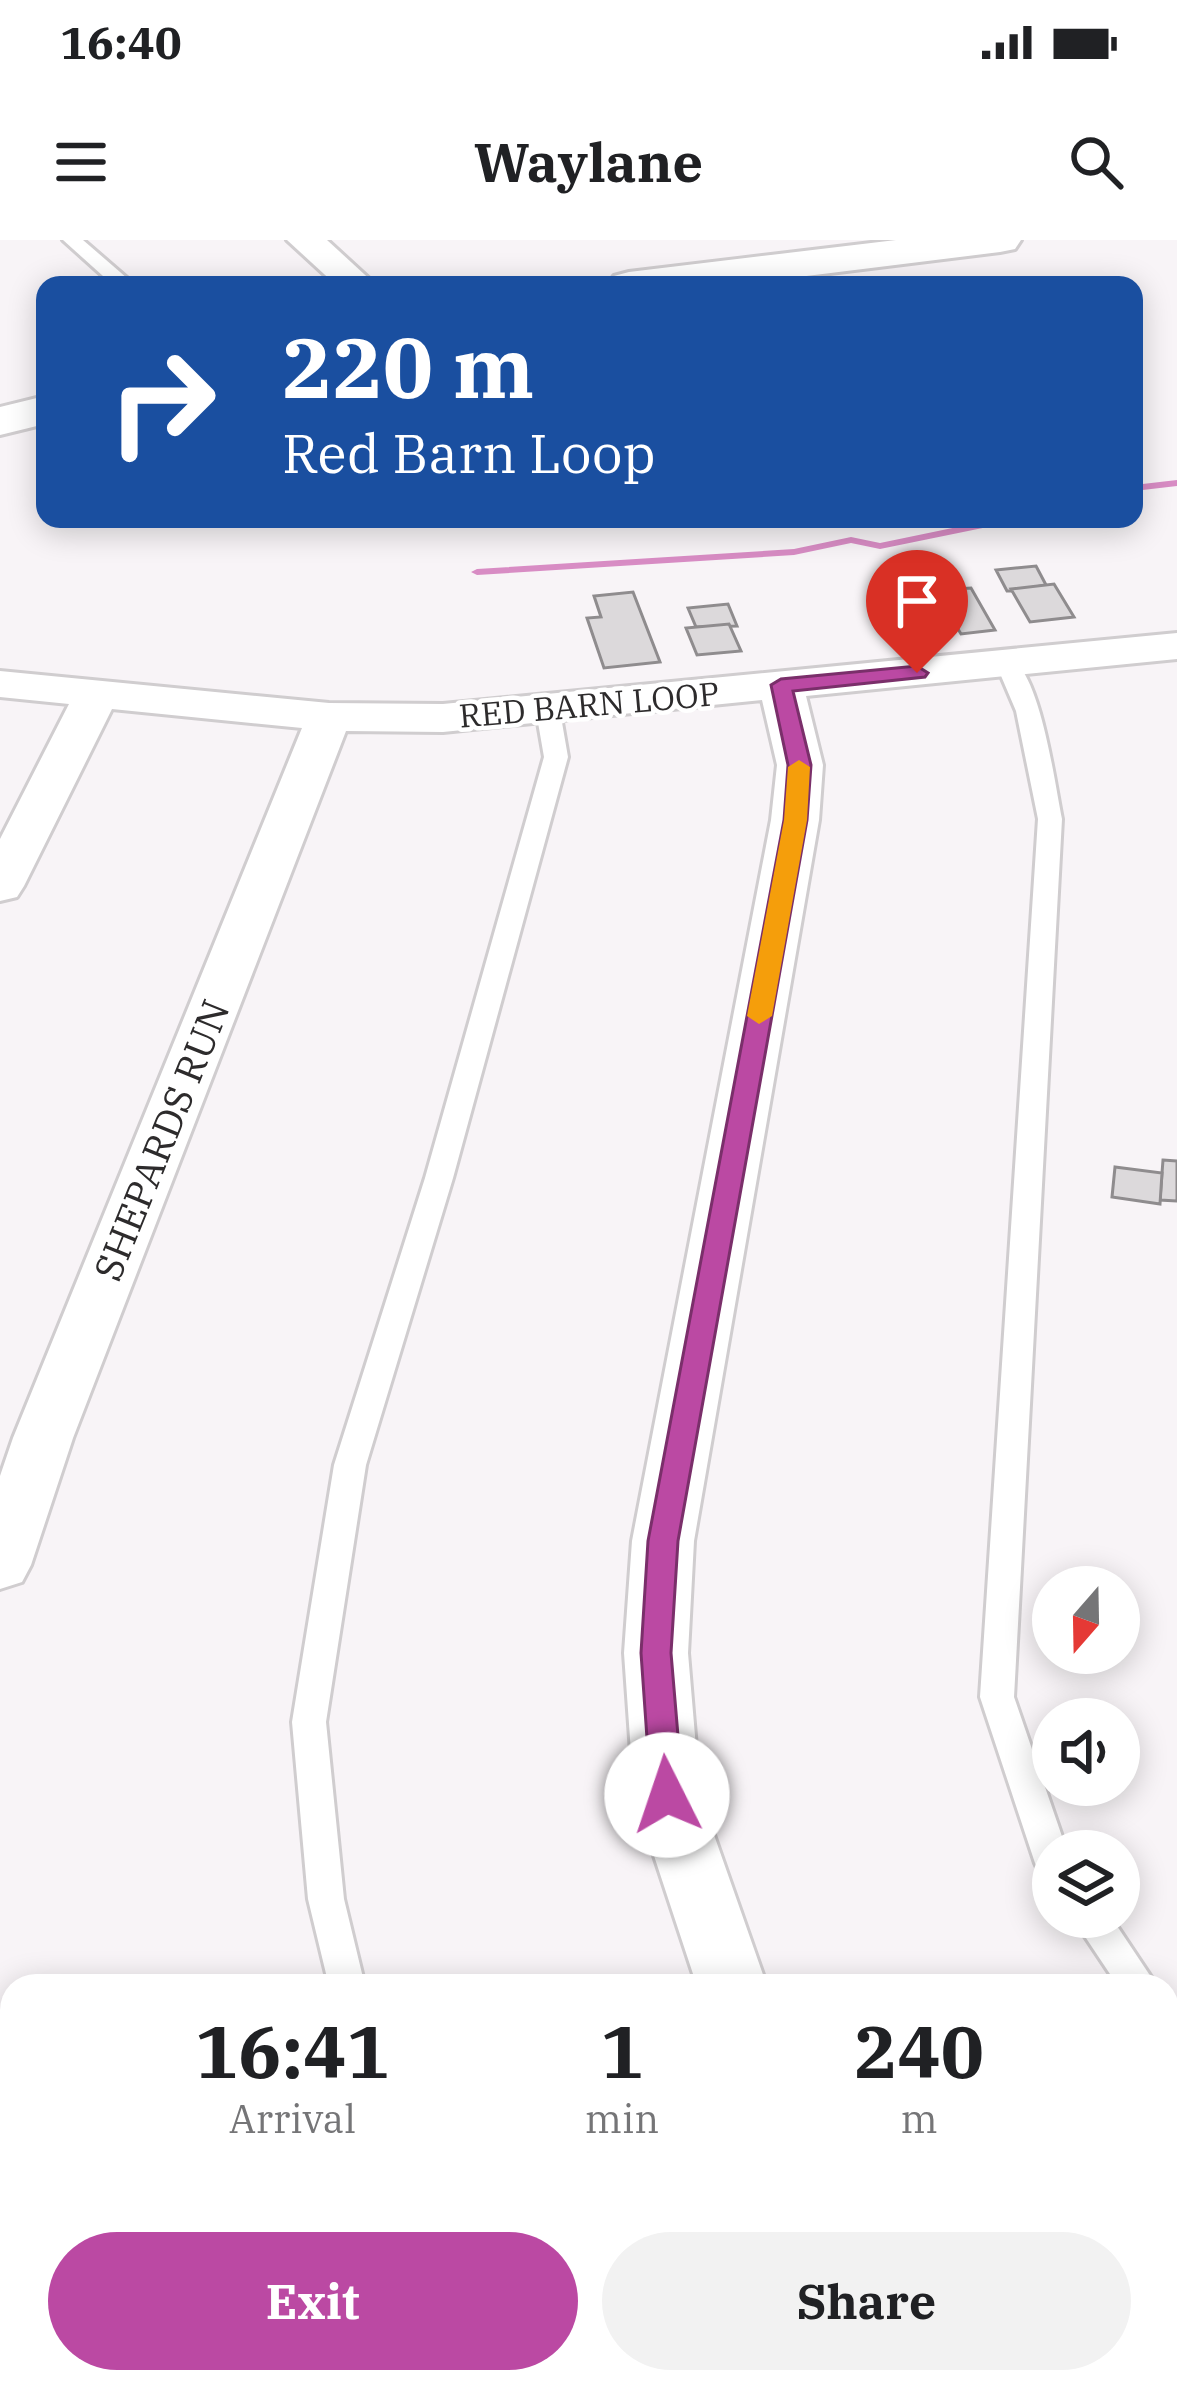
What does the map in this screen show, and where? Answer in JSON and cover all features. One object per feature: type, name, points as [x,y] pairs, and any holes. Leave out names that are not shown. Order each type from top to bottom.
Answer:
[{"type":"street","points":[[305,240],[347,276]]},
{"type":"street","points":[[755,276],[980,241]]},
{"type":"street","points":[[0,421],[36,412]]},
{"type":"street","name":"RED BARN LOOP","points":[[0,684],[94,697],[329,716],[443,718],[1177,646]]},
{"type":"street","points":[[729,1974],[667,1795],[656,1653],[663,1541],[795,820],[800,765],[781,685]]},
{"type":"street","points":[[0,886],[94,697]]},
{"type":"street","name":"SHEPARDS RUN","points":[[0,1565],[44,1438],[329,716]]},
{"type":"lane","points":[[72,240],[114,276]]},
{"type":"lane","points":[[1008,664],[1028,711],[1050,819],[997,1697],[1042,1830]]},
{"type":"lane","points":[[344,1974],[326,1899],[309,1722],[350,1466],[439,1178],[556,757],[548,711]]},
{"type":"lane","points":[[1105,1938],[1130,1974]]},
{"type":"building","points":[[1036,566],[1046,585],[1013,591],[1007,591],[996,570]]},
{"type":"building","points":[[943,570],[954,589],[971,588],[995,630],[939,631],[909,574]]},
{"type":"building","points":[[1054,584],[1074,617],[1030,622],[1011,589]]},
{"type":"building","points":[[633,592],[660,662],[604,668],[587,618],[601,617],[594,596]]},
{"type":"building","points":[[728,604],[737,626],[696,627],[688,608]]},
{"type":"building","points":[[729,624],[741,651],[697,655],[686,628]]},
{"type":"building","points":[[1163,1160],[1177,1161],[1177,1201],[1160,1200]]},
{"type":"building","points":[[1115,1167],[1162,1173],[1160,1204],[1112,1197]]},
{"type":"waterway","points":[[1143,487],[1177,483]]},
{"type":"waterway","points":[[477,572],[794,552],[851,540],[880,546],[968,528]]},
{"type":"slow traffic","points":[[759,1016],[795,820],[799,767]]},
{"type":"route","points":[[667,1795],[656,1653],[663,1541],[795,820],[800,765],[781,685],[917,673]]}]
